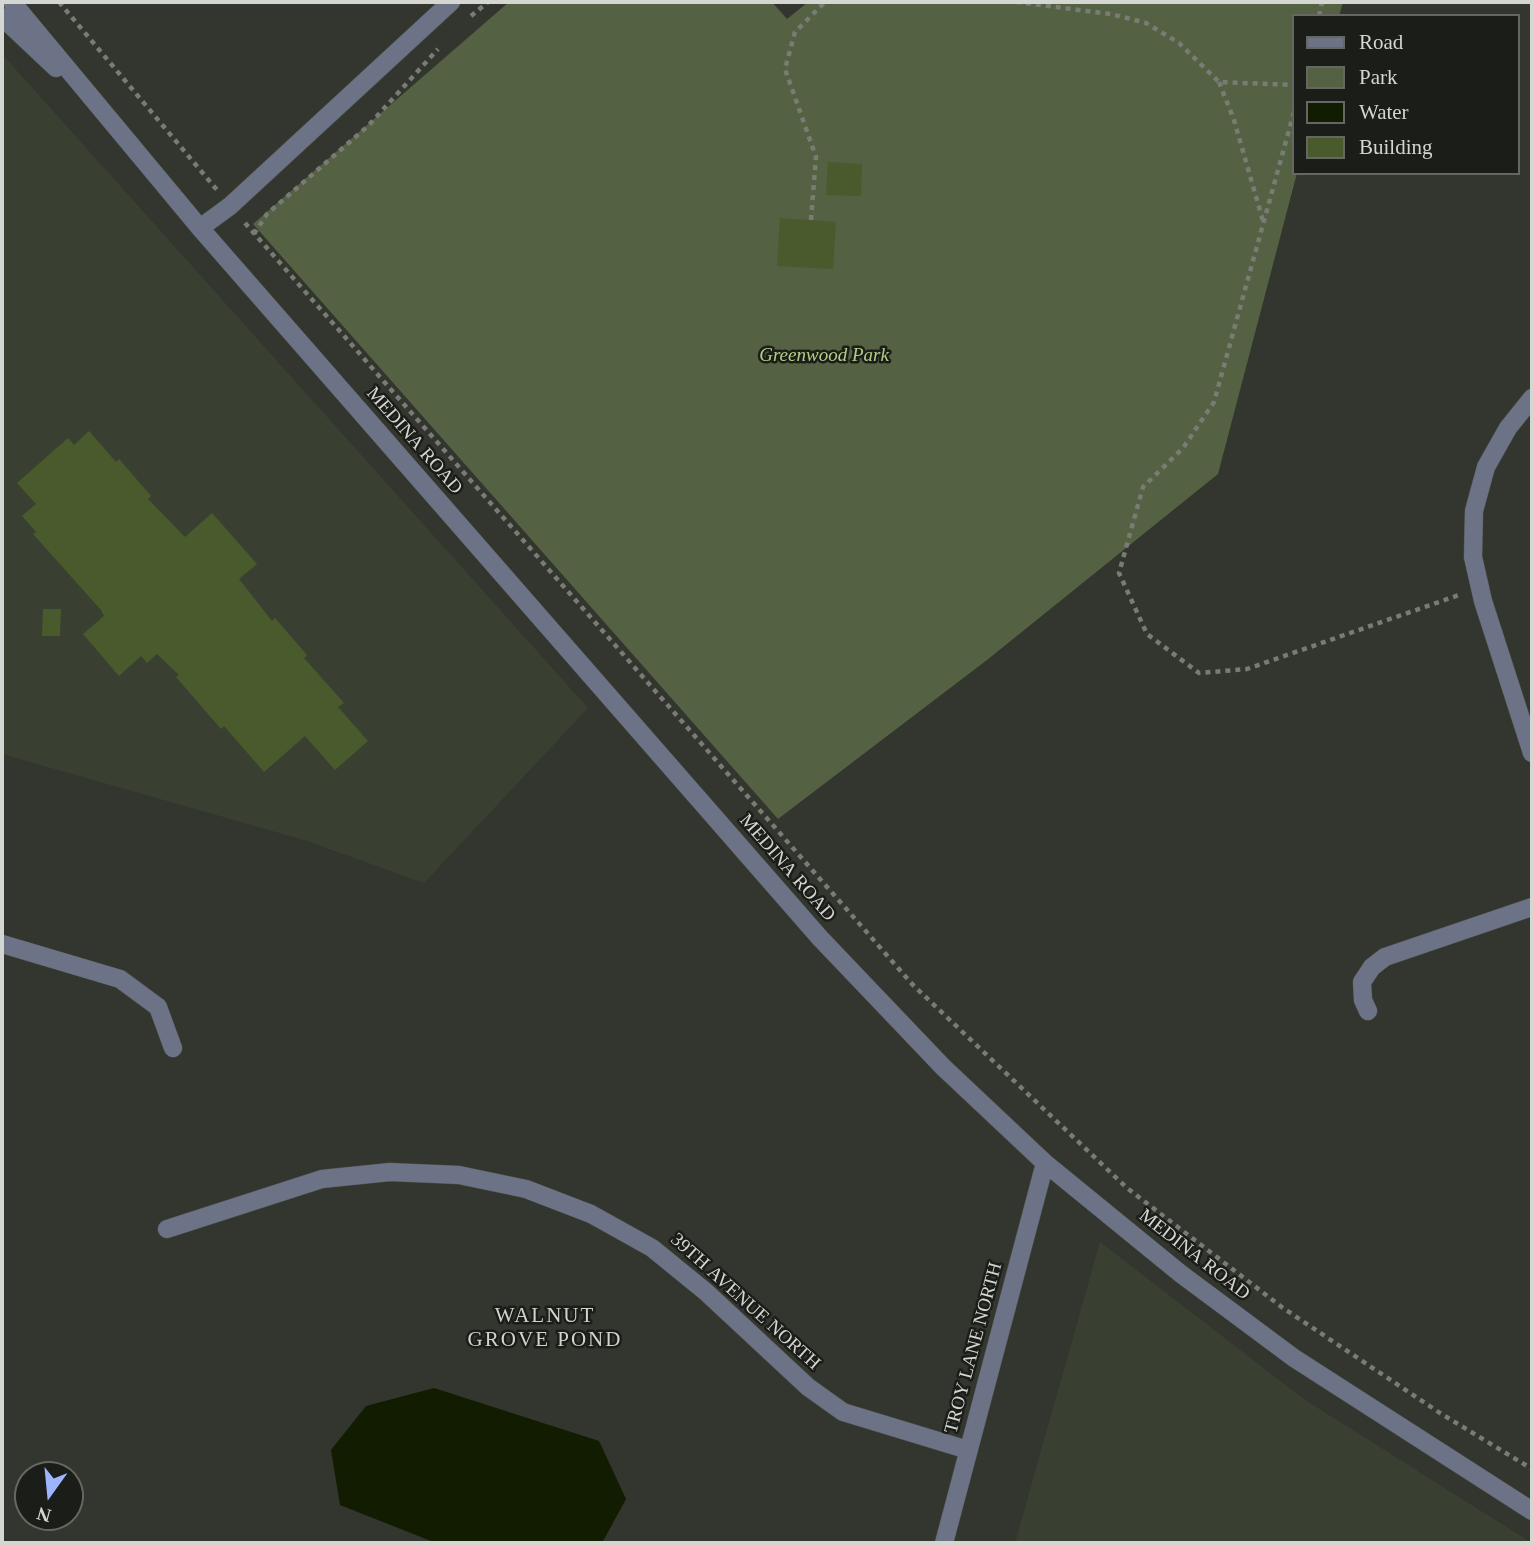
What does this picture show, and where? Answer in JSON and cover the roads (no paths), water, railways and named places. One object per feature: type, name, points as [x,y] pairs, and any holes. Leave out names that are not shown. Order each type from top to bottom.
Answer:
[{"type":"street","name":"MEDINA ROAD","points":[[12,2],[200,228],[820,938],[943,1067],[1045,1163],[1181,1274],[1294,1358],[1532,1511]]},
{"type":"street","points":[[200,228],[230,206],[451,2]]},
{"type":"street","name":"MEDINA ROAD","points":[[2,16],[122,131]]},
{"type":"street","points":[[1532,398],[1508,428],[1486,467],[1474,511],[1473,557],[1480,588],[1532,753]]},
{"type":"street","points":[[1368,1011],[1363,1000],[1362,982],[1372,967],[1385,957],[1532,907]]},
{"type":"street","points":[[2,944],[120,979],[158,1007],[173,1048]]},
{"type":"street","name":"TROY LANE NORTH","points":[[944,1543],[1045,1163]]},
{"type":"street","name":"39TH AVENUE NORTH","points":[[167,1229],[322,1179],[390,1172],[458,1175],[526,1189],[592,1214],[652,1248],[706,1292],[808,1387],[843,1412],[968,1450]]},
{"type":"water","points":[[434,1388],[599,1441],[626,1499],[602,1543],[436,1543],[340,1505],[331,1450],[366,1406]]},
{"type":"district","name":"WALNUT GROVE POND","points":[[545,1328]]},
{"type":"park label","name":"Greenwood Park","points":[[824,356]]}]
